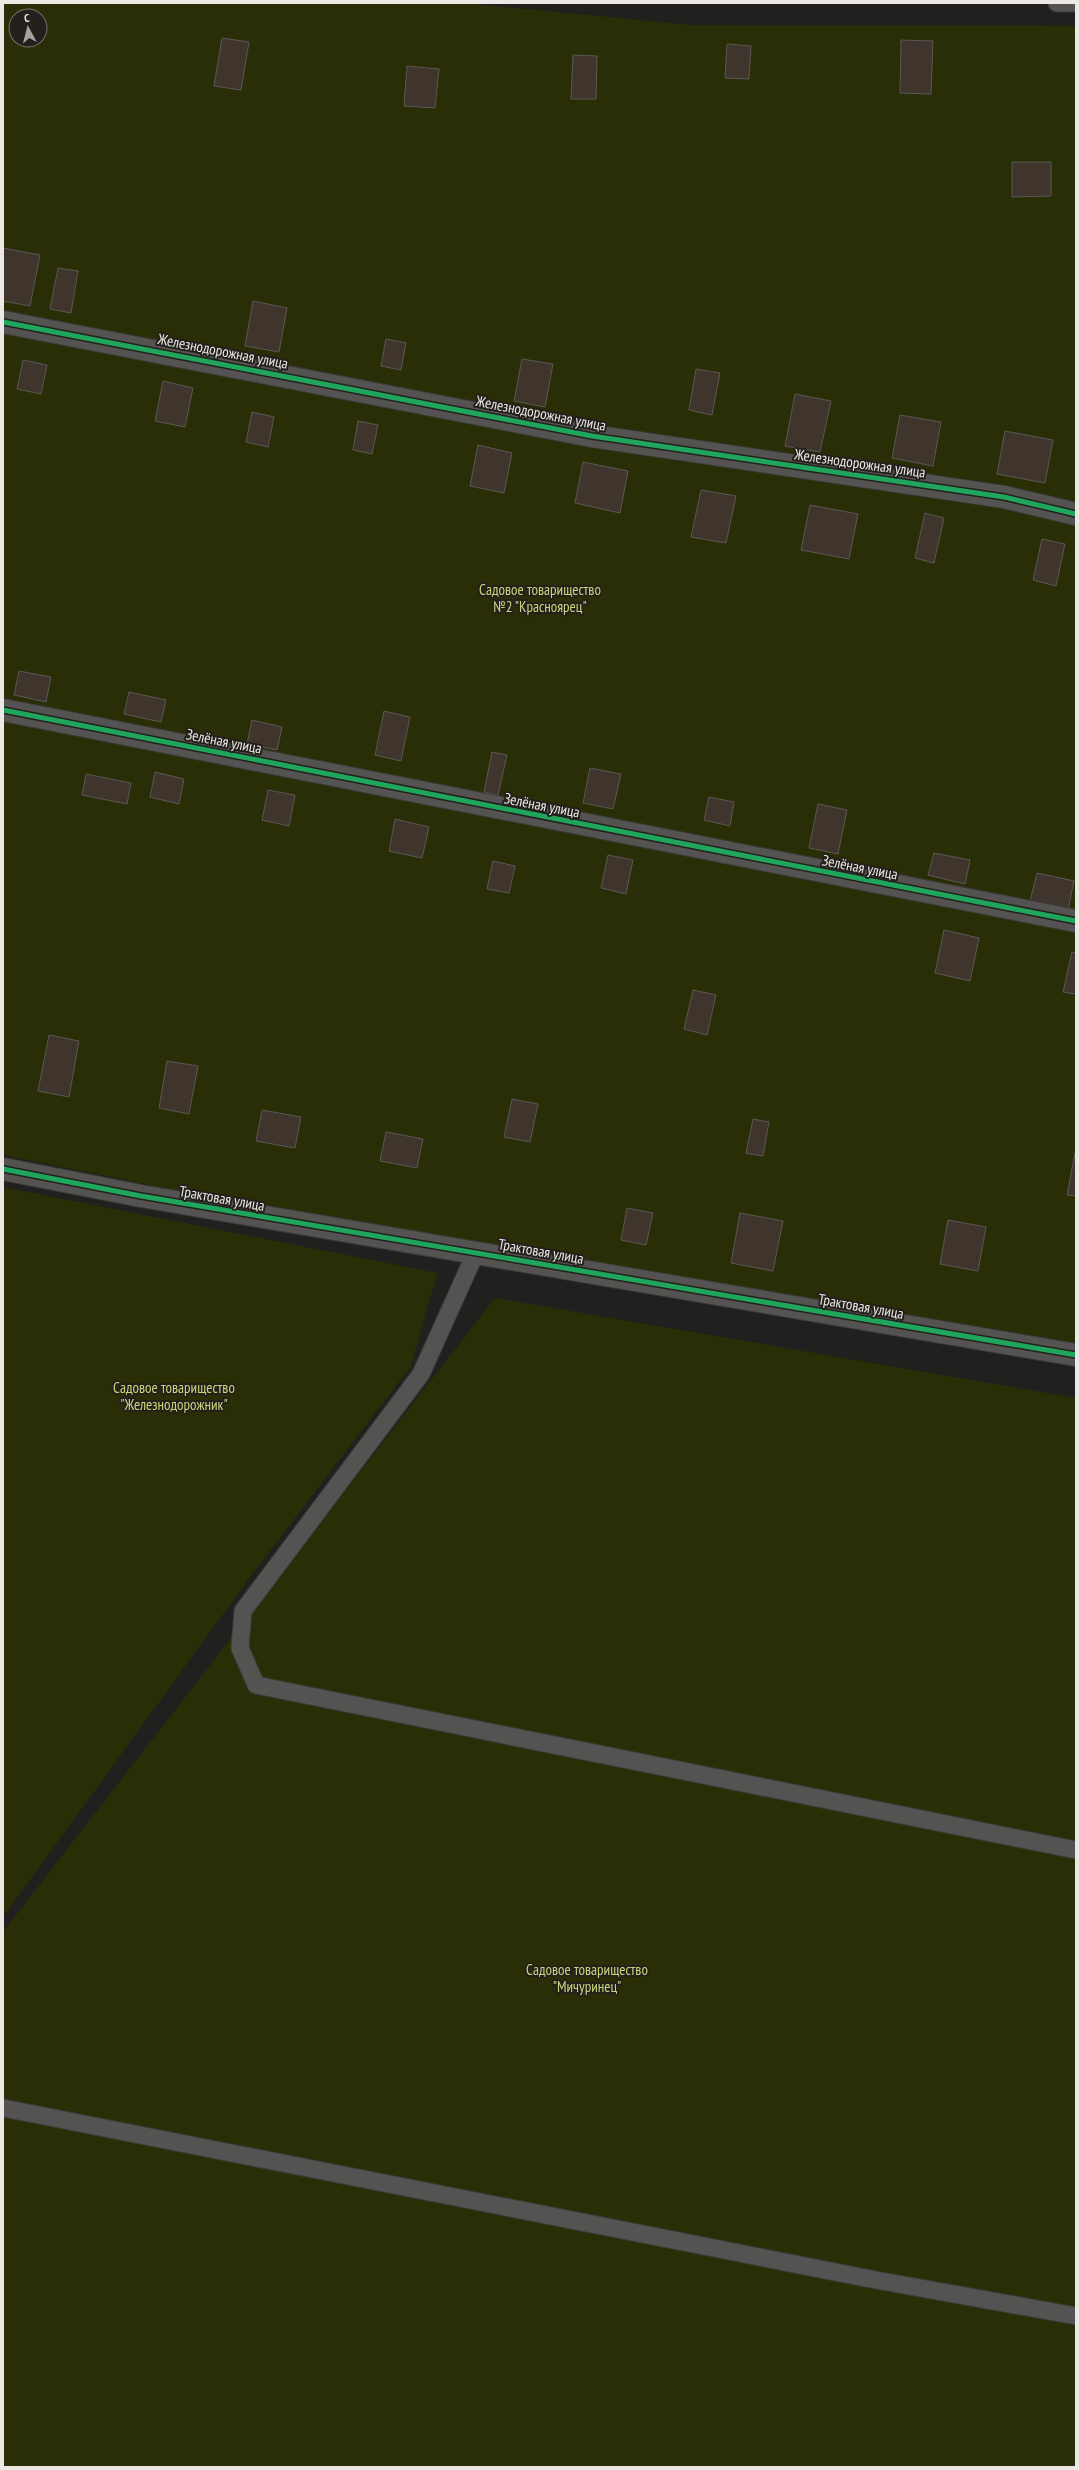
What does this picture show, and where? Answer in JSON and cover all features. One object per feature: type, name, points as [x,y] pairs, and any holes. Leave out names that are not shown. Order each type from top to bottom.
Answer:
[{"type":"street","name":"Железнодорожная улица","points":[[3,322],[592,436],[1004,497],[1076,514]]},
{"type":"street","name":"Зелёная улица","points":[[3,710],[1076,922]]},
{"type":"street","name":"Трактовая улица","points":[[3,1169],[141,1196],[1076,1355]]},
{"type":"lane","points":[[1057,3],[1076,4]]},
{"type":"lane","points":[[476,1252],[421,1374],[242,1610],[240,1648],[256,1685],[1076,1850]]},
{"type":"lane","points":[[3,2108],[876,2280],[1076,2316]]},
{"type":"green space","name":"Садовое товарищество №2 \"Красноярец\"","points":[[3,3],[464,3],[690,25],[1076,26],[1076,1343],[199,1195],[3,1155]]},
{"type":"green space","name":"Садовое товарищество \"Железнодорожник\"","points":[[3,1187],[437,1273],[411,1366],[250,1577],[3,1917]]},
{"type":"green space","name":"Садовое товарищество \"Мичуринец\"","points":[[495,1298],[1076,1398],[1076,2467],[3,2467],[3,1932]]},
{"type":"building","points":[[222,38],[249,42],[241,90],[214,86]]},
{"type":"building","points":[[901,40],[933,41],[931,94],[900,93]]},
{"type":"building","points":[[727,44],[751,46],[749,79],[725,78]]},
{"type":"building","points":[[573,55],[597,56],[596,99],[571,99]]},
{"type":"building","points":[[407,66],[439,69],[435,108],[404,106]]},
{"type":"building","points":[[1012,162],[1051,162],[1051,196],[1012,197]]},
{"type":"building","points":[[3,248],[40,255],[30,306],[3,301]]},
{"type":"building","points":[[58,268],[78,271],[71,313],[50,309]]},
{"type":"building","points":[[253,301],[287,308],[279,352],[245,346]]},
{"type":"building","points":[[386,339],[406,343],[401,370],[381,366]]},
{"type":"building","points":[[522,359],[553,364],[545,407],[514,401]]},
{"type":"building","points":[[23,360],[47,365],[41,394],[17,389]]},
{"type":"building","points":[[696,369],[720,373],[712,415],[689,410]]},
{"type":"building","points":[[163,381],[193,388],[185,427],[155,421]]},
{"type":"building","points":[[795,394],[831,401],[820,452],[785,446]]},
{"type":"building","points":[[252,412],[274,417],[268,447],[246,442]]},
{"type":"building","points":[[900,415],[941,422],[933,466],[892,458]]},
{"type":"building","points":[[358,421],[378,425],[372,454],[353,450]]},
{"type":"building","points":[[1005,431],[1053,440],[1045,483],[997,474]]},
{"type":"building","points":[[478,445],[512,453],[504,493],[470,486]]},
{"type":"building","points":[[583,462],[628,471],[620,513],[575,503]]},
{"type":"building","points":[[701,490],[736,496],[726,543],[691,537]]},
{"type":"building","points":[[810,505],[858,514],[849,559],[801,550]]},
{"type":"building","points":[[925,513],[944,518],[934,563],[915,558]]},
{"type":"building","points":[[1042,539],[1065,544],[1056,586],[1033,580]]},
{"type":"building","points":[[19,671],[51,677],[46,702],[14,695]]},
{"type":"building","points":[[129,692],[166,700],[161,722],[124,714]]},
{"type":"building","points":[[384,711],[410,717],[401,761],[375,755]]},
{"type":"building","points":[[252,720],[282,727],[277,750],[247,744]]},
{"type":"building","points":[[492,752],[507,755],[498,795],[484,792]]},
{"type":"building","points":[[590,768],[621,774],[613,809],[583,803]]},
{"type":"building","points":[[155,772],[184,779],[179,804],[150,797]]},
{"type":"building","points":[[86,774],[131,783],[127,804],[82,795]]},
{"type":"building","points":[[268,790],[295,795],[289,826],[262,820]]},
{"type":"building","points":[[709,797],[734,802],[730,826],[704,820]]},
{"type":"building","points":[[818,804],[847,810],[838,854],[809,848]]},
{"type":"building","points":[[395,819],[429,827],[422,858],[389,851]]},
{"type":"building","points":[[934,853],[970,860],[965,884],[928,875]]},
{"type":"building","points":[[608,855],[633,860],[626,894],[601,888]]},
{"type":"building","points":[[493,861],[515,866],[509,893],[487,889]]},
{"type":"building","points":[[1037,873],[1074,881],[1068,909],[1030,901]]},
{"type":"building","points":[[944,930],[979,938],[970,981],[935,973]]},
{"type":"building","points":[[1072,952],[1076,953],[1076,994],[1063,992]]},
{"type":"building","points":[[693,990],[716,995],[707,1035],[684,1029]]},
{"type":"building","points":[[49,1035],[79,1041],[69,1097],[38,1091]]},
{"type":"building","points":[[167,1061],[198,1066],[189,1114],[159,1108]]},
{"type":"building","points":[[512,1099],[538,1104],[530,1142],[504,1137]]},
{"type":"building","points":[[262,1110],[301,1117],[295,1148],[256,1141]]},
{"type":"building","points":[[753,1119],[769,1122],[763,1156],[746,1153]]},
{"type":"building","points":[[386,1132],[423,1139],[417,1168],[380,1161]]},
{"type":"building","points":[[1075,1153],[1076,1154],[1076,1196],[1067,1195]]},
{"type":"building","points":[[627,1208],[653,1213],[646,1245],[621,1240]]},
{"type":"building","points":[[740,1213],[783,1221],[773,1271],[731,1263]]},
{"type":"building","points":[[948,1220],[986,1227],[978,1271],[940,1264]]},
{"type":"cycle path","points":[[3,322],[592,436],[1004,497],[1076,514]]},
{"type":"cycle path","points":[[3,710],[1076,921]]},
{"type":"cycle path","points":[[3,1169],[141,1196],[1076,1355]]}]
